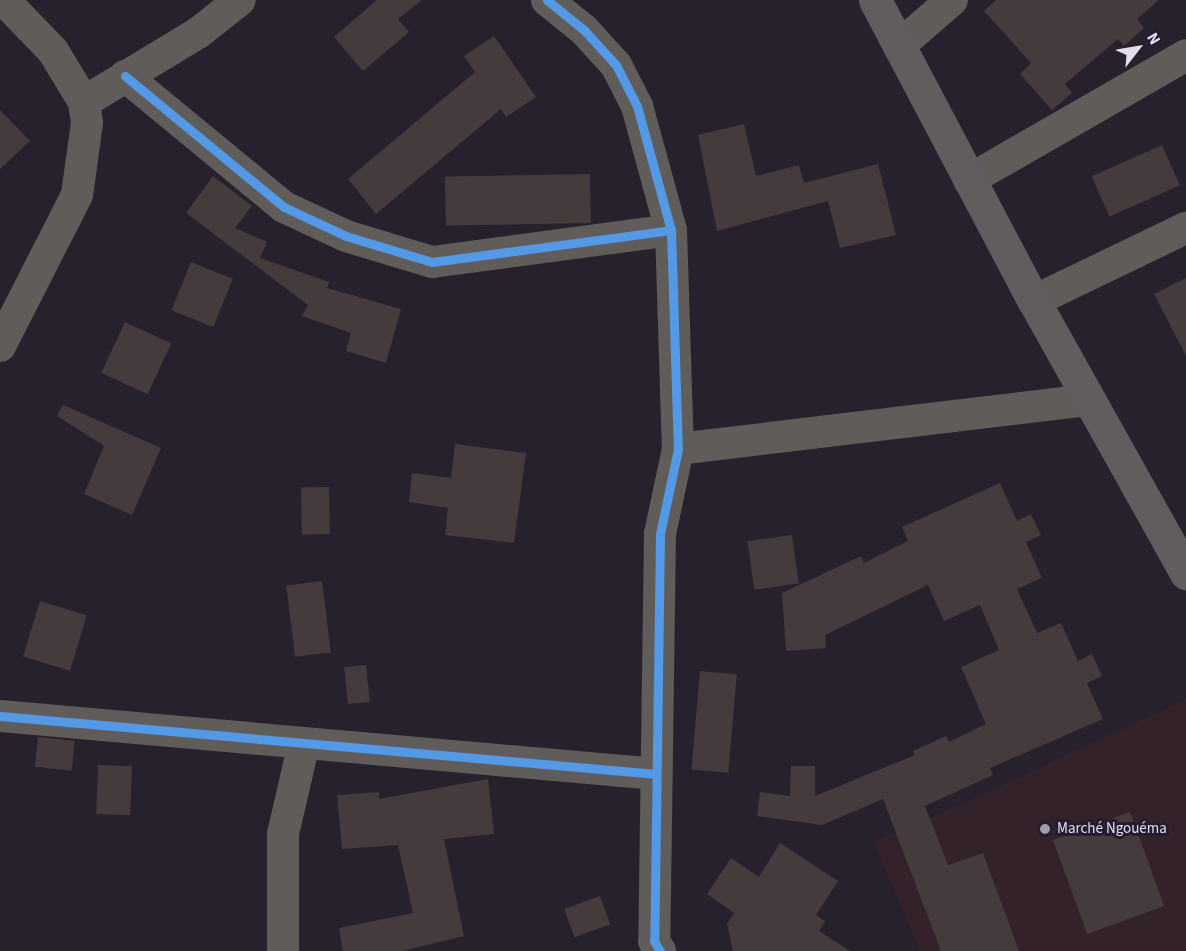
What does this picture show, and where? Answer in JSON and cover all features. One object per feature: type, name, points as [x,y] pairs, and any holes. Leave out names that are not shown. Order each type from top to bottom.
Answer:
[{"type":"main road","points":[[875,0],[1034,301],[1186,573]]},
{"type":"street","points":[[0,346],[77,195],[87,123],[84,102],[53,51],[4,0]]},
{"type":"street","points":[[84,102],[198,33],[240,0]]},
{"type":"street","points":[[547,0],[584,30],[616,65],[637,106],[671,230],[678,449],[660,534],[654,940],[660,951]]},
{"type":"street","points":[[899,46],[952,0]]},
{"type":"street","points":[[969,180],[1186,56]]},
{"type":"street","points":[[125,76],[284,207],[346,236],[432,262],[671,230]]},
{"type":"street","points":[[1034,301],[1186,228]]},
{"type":"street","points":[[678,449],[1089,400]]},
{"type":"street","points":[[0,716],[656,774]]},
{"type":"street","points":[[283,951],[283,834],[304,742]]},
{"type":"shaded area","name":"Marché Ngouéma","points":[[1186,699],[1186,951],[920,951],[873,841],[934,817]]},
{"type":"building","points":[[377,0],[422,0],[398,19],[409,32],[363,71],[334,37]]},
{"type":"building","points":[[996,0],[1159,0],[1137,19],[1144,28],[1124,46],[1118,39],[1065,84],[1072,93],[1052,110],[1020,74],[1031,63],[984,11]]},
{"type":"building","points":[[494,36],[536,97],[506,117],[501,109],[376,214],[348,179],[475,72],[464,56]]},
{"type":"building","points":[[0,110],[30,141],[0,169]]},
{"type":"building","points":[[744,124],[756,176],[799,165],[804,183],[878,164],[896,235],[840,248],[828,201],[717,231],[698,135]]},
{"type":"building","points":[[1162,145],[1180,185],[1110,217],[1092,176]]},
{"type":"building","points":[[590,174],[591,223],[446,226],[445,177]]},
{"type":"building","points":[[213,176],[252,206],[235,228],[267,242],[260,258],[329,282],[327,288],[401,309],[386,363],[346,351],[351,333],[302,316],[308,305],[186,213]]},
{"type":"building","points":[[191,262],[233,279],[213,327],[172,310]]},
{"type":"building","points":[[1186,278],[1186,356],[1154,294]]},
{"type":"building","points":[[125,322],[171,344],[148,394],[101,373]]},
{"type":"building","points":[[63,405],[161,448],[132,515],[84,494],[104,446],[57,416]]},
{"type":"building","points":[[455,444],[526,453],[514,543],[445,535],[448,508],[409,502],[412,473],[451,478]]},
{"type":"building","points":[[1000,483],[1017,521],[1031,514],[1041,535],[1026,542],[1042,578],[1017,589],[1037,633],[1061,623],[1078,661],[1092,654],[1102,676],[1087,683],[1103,719],[990,768],[993,775],[925,806],[948,865],[983,853],[1019,951],[941,951],[883,799],[822,825],[757,816],[760,792],[790,796],[791,766],[815,766],[815,796],[915,755],[913,751],[946,736],[949,742],[986,724],[961,667],[999,650],[980,605],[944,621],[928,585],[825,635],[826,648],[786,651],[782,593],[861,556],[864,563],[908,541],[902,527]]},
{"type":"building","points":[[301,487],[329,487],[330,534],[302,534]]},
{"type":"building","points":[[792,535],[799,584],[754,590],[747,541]]},
{"type":"building","points":[[322,581],[331,652],[295,657],[286,585]]},
{"type":"building","points":[[40,601],[87,615],[70,671],[23,656]]},
{"type":"building","points":[[366,665],[370,702],[348,704],[344,667]]},
{"type":"building","points":[[700,671],[737,674],[728,773],[691,770]]},
{"type":"building","points":[[38,737],[75,741],[72,771],[35,767]]},
{"type":"building","points":[[98,765],[132,766],[130,815],[96,814]]},
{"type":"building","points":[[488,779],[494,834],[444,839],[464,936],[403,951],[343,951],[339,928],[413,913],[398,845],[342,849],[337,795],[379,792],[379,799]]},
{"type":"building","points":[[1130,812],[1164,906],[1087,934],[1053,840]]},
{"type":"building","points":[[780,843],[838,881],[816,915],[825,921],[819,931],[850,951],[733,951],[727,924],[734,913],[707,894],[731,858],[759,877]]},
{"type":"building","points":[[600,896],[610,924],[575,937],[564,909]]},
{"type":"cycle path","points":[[547,0],[584,30],[616,65],[637,106],[671,230],[678,449],[660,534],[654,941],[660,951]]},
{"type":"cycle path","points":[[125,76],[284,207],[346,236],[432,262],[671,230]]},
{"type":"cycle path","points":[[0,716],[656,774]]},
{"type":"place","name":"Marché Ngouéma","points":[[1045,829]]}]
